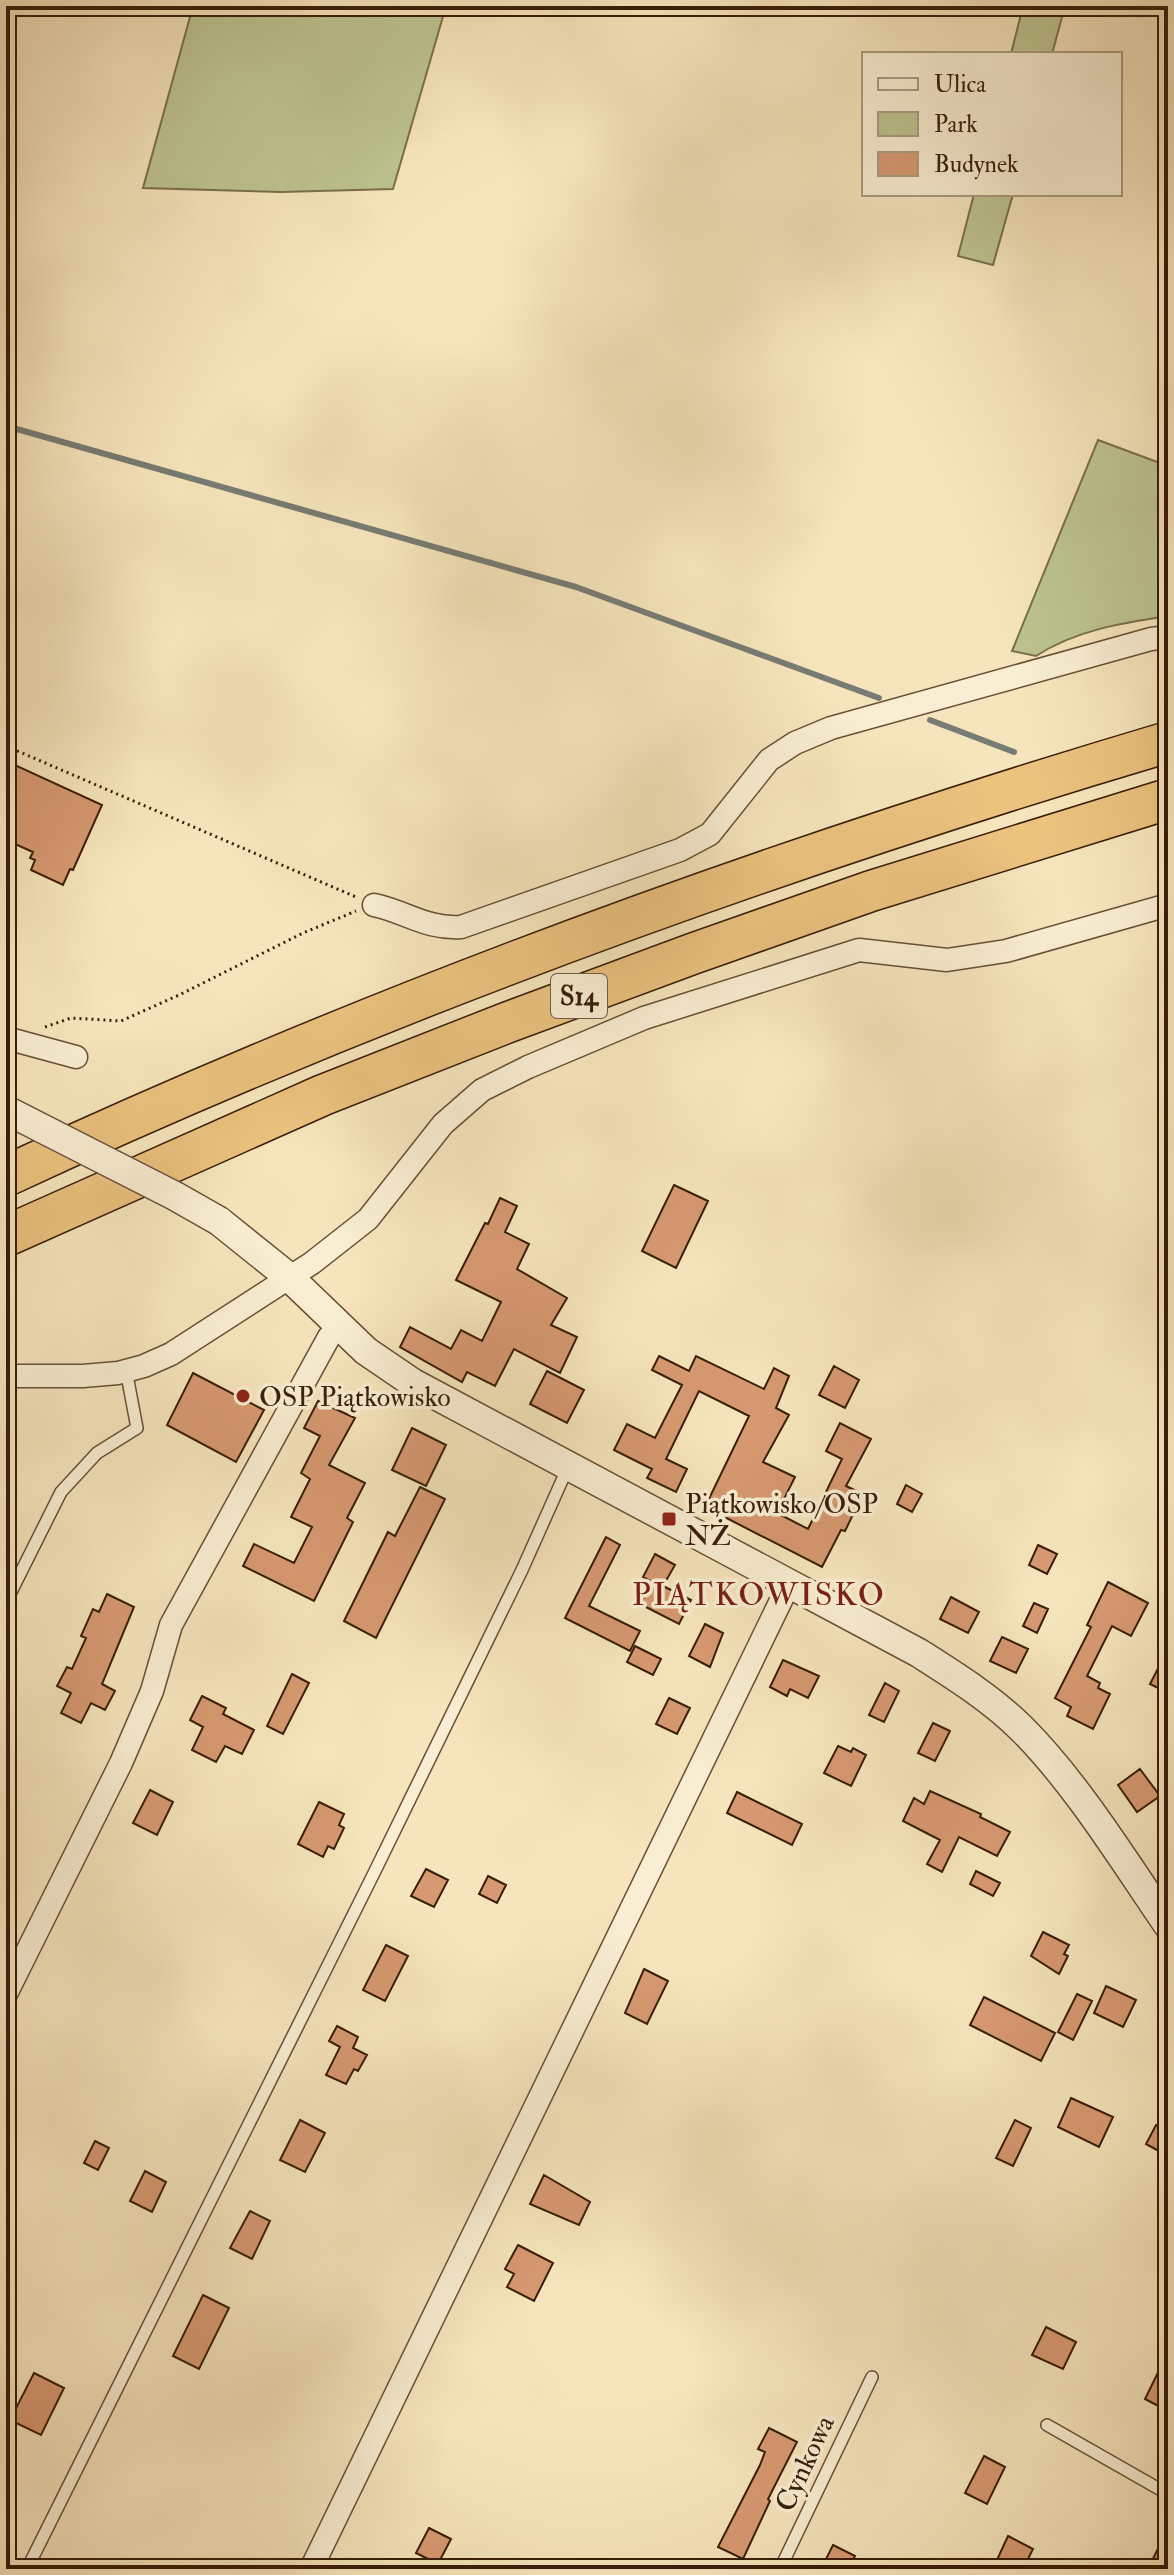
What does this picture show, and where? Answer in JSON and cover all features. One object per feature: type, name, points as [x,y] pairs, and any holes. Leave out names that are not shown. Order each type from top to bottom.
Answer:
[{"type":"highway","name":"S14","points":[[6,1176],[296,1047],[655,908],[1010,789],[1168,742]]},
{"type":"highway","name":"S14","points":[[6,1236],[308,1102],[506,1023],[871,891],[1168,799]]},
{"type":"street","points":[[374,905],[392,909],[425,925],[461,927],[680,850],[710,834],[769,760],[795,743],[831,728],[1151,639],[1168,637]]},
{"type":"street","points":[[6,1376],[83,1376],[126,1370],[171,1354],[290,1278],[368,1219],[433,1137],[482,1090],[644,1018],[859,950],[947,960],[1006,951],[1168,905]]},
{"type":"street","points":[[7,1038],[76,1057]]},
{"type":"street","points":[[6,1110],[219,1221],[290,1278],[347,1334],[390,1368],[953,1675],[1021,1728],[1052,1761],[1168,1925]]},
{"type":"street","points":[[6,1994],[121,1763],[152,1691],[171,1625],[329,1337]]},
{"type":"street","points":[[311,2569],[789,1584]]},
{"type":"lane","points":[[6,1602],[61,1492],[97,1453],[137,1428],[126,1370]]},
{"type":"lane","points":[[27,2569],[382,1857],[522,1570],[568,1467]]},
{"type":"lane","name":"Cynkowa","points":[[780,2569],[872,2377]]},
{"type":"lane","points":[[1047,2425],[1168,2494]]},
{"type":"path","points":[[6,746],[374,905]]},
{"type":"path","points":[[7,1038],[71,1018],[121,1021],[303,933],[374,905]]},
{"type":"green space","points":[[193,6],[446,6],[393,189],[281,192],[143,188]]},
{"type":"green space","points":[[1023,6],[1065,6],[1053,52],[1012,52]]},
{"type":"green space","points":[[973,196],[1012,196],[993,265],[958,256]]},
{"type":"green space","points":[[1098,440],[1168,466],[1168,616],[1083,634],[1036,656],[1012,651]]},
{"type":"building","points":[[6,761],[102,805],[73,870],[70,869],[63,885],[31,870],[35,860],[30,858],[33,852],[6,840]]},
{"type":"building","points":[[674,1185],[708,1201],[676,1268],[642,1251]]},
{"type":"building","points":[[500,1198],[517,1206],[505,1232],[529,1244],[517,1269],[567,1298],[551,1325],[577,1337],[560,1373],[514,1349],[495,1386],[467,1372],[462,1382],[400,1347],[410,1327],[451,1349],[461,1330],[482,1341],[501,1302],[456,1280]]},
{"type":"building","points":[[659,1356],[689,1371],[696,1356],[764,1389],[774,1368],[789,1376],[776,1408],[789,1415],[763,1462],[795,1477],[777,1513],[808,1529],[842,1459],[826,1451],[840,1423],[871,1439],[846,1486],[863,1494],[845,1531],[841,1530],[822,1567],[705,1507],[749,1416],[699,1391],[666,1459],[687,1469],[676,1492],[647,1478],[652,1469],[614,1450],[627,1424],[655,1438],[682,1385],[652,1370]]},
{"type":"building","points":[[834,1366],[859,1380],[845,1408],[819,1395]]},
{"type":"building","points":[[547,1371],[584,1390],[567,1423],[530,1404]]},
{"type":"building","points":[[193,1373],[264,1410],[236,1462],[167,1425]]},
{"type":"building","points":[[318,1401],[355,1418],[329,1465],[365,1483],[347,1518],[353,1522],[314,1601],[243,1566],[254,1544],[294,1563],[312,1527],[291,1517],[310,1479],[301,1473],[320,1436],[304,1428]]},
{"type":"building","points":[[412,1428],[446,1445],[426,1486],[392,1470]]},
{"type":"building","points":[[906,1485],[922,1494],[912,1512],[897,1504]]},
{"type":"building","points":[[420,1487],[445,1499],[376,1638],[344,1621],[388,1532],[395,1536]]},
{"type":"building","points":[[606,1537],[620,1545],[589,1606],[640,1631],[630,1651],[565,1618]]},
{"type":"building","points":[[1038,1545],[1057,1554],[1047,1574],[1029,1565]]},
{"type":"building","points":[[655,1554],[675,1565],[663,1586],[691,1600],[679,1624],[640,1604],[652,1582],[643,1577]]},
{"type":"building","points":[[1108,1582],[1148,1603],[1131,1636],[1112,1626],[1087,1676],[1100,1683],[1098,1688],[1110,1694],[1093,1729],[1067,1716],[1071,1707],[1055,1698],[1091,1627],[1087,1625]]},
{"type":"building","points":[[107,1594],[134,1607],[102,1684],[115,1691],[105,1710],[91,1703],[81,1723],[61,1713],[71,1693],[57,1686],[67,1667],[72,1669],[86,1638],[81,1636],[93,1609],[99,1612]]},
{"type":"building","points":[[951,1597],[979,1612],[968,1633],[940,1619]]},
{"type":"building","points":[[1034,1603],[1048,1609],[1037,1633],[1023,1626]]},
{"type":"building","points":[[705,1624],[723,1633],[710,1667],[689,1656]]},
{"type":"building","points":[[1002,1637],[1028,1649],[1016,1673],[990,1661]]},
{"type":"building","points":[[635,1646],[661,1659],[653,1675],[627,1662]]},
{"type":"building","points":[[1168,1649],[1168,1693],[1150,1684]]},
{"type":"building","points":[[783,1660],[819,1676],[808,1698],[790,1689],[787,1696],[770,1687]]},
{"type":"building","points":[[292,1674],[309,1683],[283,1734],[267,1726]]},
{"type":"building","points":[[885,1683],[899,1691],[884,1722],[869,1715]]},
{"type":"building","points":[[202,1696],[226,1708],[223,1714],[254,1730],[242,1754],[225,1746],[216,1762],[192,1750],[203,1727],[190,1720]]},
{"type":"building","points":[[669,1698],[690,1708],[677,1734],[656,1724]]},
{"type":"building","points":[[933,1723],[950,1731],[935,1761],[918,1753]]},
{"type":"building","points":[[838,1746],[851,1752],[853,1748],[866,1755],[851,1786],[824,1773]]},
{"type":"building","points":[[1140,1769],[1160,1796],[1137,1812],[1118,1785]]},
{"type":"building","points":[[150,1790],[173,1802],[157,1835],[133,1823]]},
{"type":"building","points":[[930,1791],[981,1814],[980,1817],[1010,1832],[997,1856],[959,1837],[942,1872],[927,1864],[940,1840],[903,1821],[914,1798],[924,1804]]},
{"type":"building","points":[[737,1792],[802,1824],[792,1845],[727,1813]]},
{"type":"building","points":[[319,1802],[344,1814],[339,1825],[344,1828],[334,1849],[328,1846],[323,1857],[298,1844]]},
{"type":"building","points":[[426,1869],[448,1880],[434,1907],[411,1896]]},
{"type":"building","points":[[976,1871],[1000,1883],[993,1896],[970,1884]]},
{"type":"building","points":[[488,1876],[506,1885],[497,1903],[479,1894]]},
{"type":"building","points":[[1043,1932],[1069,1945],[1064,1954],[1068,1956],[1059,1974],[1031,1956]]},
{"type":"building","points":[[386,1945],[408,1956],[385,2001],[363,1990]]},
{"type":"building","points":[[644,1969],[668,1981],[647,2024],[625,2013]]},
{"type":"building","points":[[1106,1986],[1136,2000],[1123,2027],[1094,2013]]},
{"type":"building","points":[[1077,1994],[1092,2001],[1073,2040],[1058,2032]]},
{"type":"building","points":[[984,1997],[1055,2033],[1041,2061],[970,2025]]},
{"type":"building","points":[[337,2026],[358,2037],[353,2048],[367,2055],[346,2084],[326,2075],[340,2047],[329,2041]]},
{"type":"building","points":[[1071,2098],[1113,2117],[1099,2147],[1058,2127]]},
{"type":"building","points":[[300,2120],[325,2133],[305,2172],[280,2160]]},
{"type":"building","points":[[1015,2120],[1031,2128],[1013,2166],[996,2158]]},
{"type":"building","points":[[1156,2125],[1168,2131],[1168,2156],[1146,2144]]},
{"type":"building","points":[[95,2141],[109,2148],[98,2170],[84,2163]]},
{"type":"building","points":[[145,2171],[166,2182],[152,2212],[130,2201]]},
{"type":"building","points":[[544,2175],[590,2202],[579,2225],[530,2204]]},
{"type":"building","points":[[250,2211],[270,2221],[252,2259],[230,2248]]},
{"type":"building","points":[[518,2245],[553,2263],[534,2301],[507,2287],[514,2274],[505,2269]]},
{"type":"building","points":[[203,2295],[229,2308],[199,2369],[173,2356]]},
{"type":"building","points":[[1046,2327],[1076,2342],[1063,2369],[1032,2355]]},
{"type":"building","points":[[1168,2352],[1168,2411],[1145,2399]]},
{"type":"building","points":[[34,2373],[64,2388],[41,2435],[10,2420]]},
{"type":"building","points":[[769,2428],[797,2442],[768,2499],[770,2501],[743,2559],[718,2547],[760,2465],[765,2452],[758,2449]]},
{"type":"building","points":[[984,2456],[1005,2467],[987,2504],[965,2493]]},
{"type":"building","points":[[429,2528],[451,2539],[438,2564],[416,2553]]},
{"type":"building","points":[[1168,2528],[1168,2569],[1148,2569]]},
{"type":"building","points":[[1008,2536],[1033,2549],[1023,2569],[1011,2569],[996,2562]]},
{"type":"building","points":[[833,2545],[855,2556],[848,2569],[821,2569]]},
{"type":"waterway","points":[[6,426],[576,587],[879,698]]},
{"type":"waterway","points":[[930,720],[1014,752]]},
{"type":"place","name":"OSP Piątkowisko","points":[[243,1396]]},
{"type":"place","name":"Piątkowisko/OSP NŻ","points":[[669,1519]]},
{"type":"district","name":"PIĄTKOWISKO","points":[[759,1594]]}]
